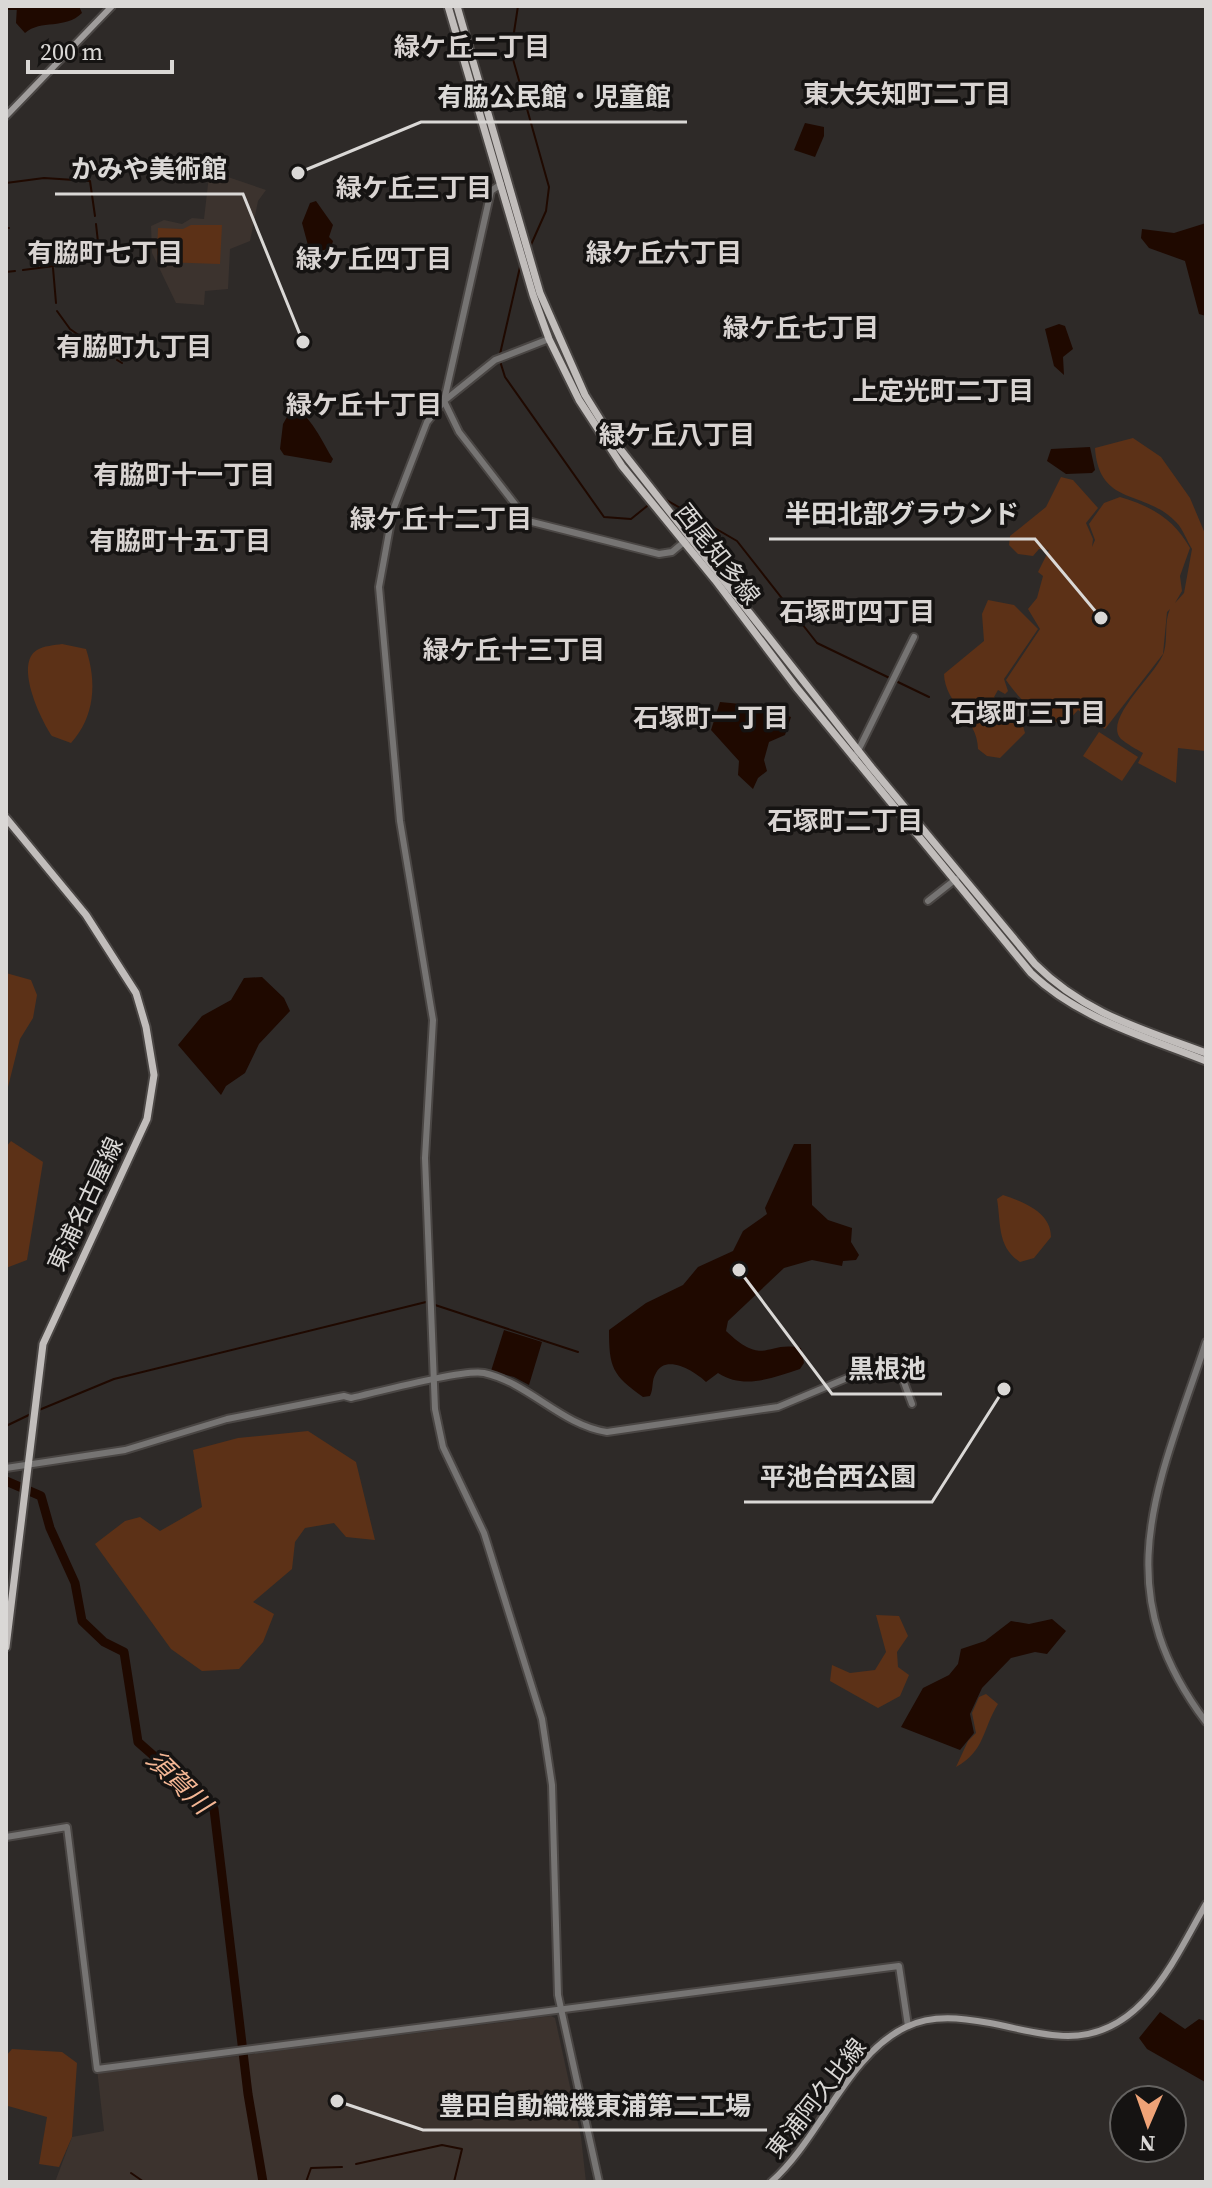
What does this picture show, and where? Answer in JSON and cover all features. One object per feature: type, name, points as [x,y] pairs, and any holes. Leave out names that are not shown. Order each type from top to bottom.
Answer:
[{"type":"main road","points":[[6,116],[112,6]]},
{"type":"main road","name":"西尾知多線","points":[[448,6],[501,184],[556,336],[585,395],[655,500],[857,756],[958,876],[1061,990],[1092,1009],[1206,1053]]},
{"type":"main road","name":"西尾知多線","points":[[457,6],[549,339],[579,400],[622,466],[655,500]]},
{"type":"main road","name":"東浦名古屋線","points":[[6,818],[86,915],[136,993],[146,1027],[154,1075],[147,1119],[43,1344],[6,1647]]},
{"type":"main road","name":"西尾知多線","points":[[958,876],[1031,973],[1060,997],[1089,1015],[1206,1061]]},
{"type":"main road","name":"東浦阿久比線","points":[[771,2182],[799,2151],[866,2059],[885,2041],[908,2026],[951,2018],[1056,2036],[1102,2030],[1124,2020],[1152,1994],[1206,1904]]},
{"type":"street","points":[[501,184],[491,191],[444,401],[459,432],[528,521],[659,554],[672,552],[687,540]]},
{"type":"street","points":[[549,339],[500,359],[444,401],[427,422],[393,510],[379,587],[400,821],[433,1020],[425,1158],[435,1409],[443,1447],[477,1511],[542,1719],[552,1785],[561,2011],[599,2182]]},
{"type":"street","points":[[857,756],[914,637]]},
{"type":"street","points":[[928,901],[958,876]]},
{"type":"street","points":[[1206,1342],[1156,1496],[1147,1553],[1151,1604],[1162,1645],[1182,1689],[1206,1722]]},
{"type":"street","points":[[6,1468],[125,1450],[257,1412],[435,1381],[465,1372],[484,1373],[581,1424],[617,1432],[778,1407],[895,1358],[912,1404]]},
{"type":"street","points":[[6,1837],[67,1827],[97,2069],[899,1966],[908,2026]]},
{"type":"shaded area","points":[[17,6],[79,6],[82,13],[68,21],[38,26],[25,33],[16,23]]},
{"type":"shaded area","points":[[805,123],[824,127],[824,136],[815,157],[794,150]]},
{"type":"shaded area","points":[[210,167],[225,176],[266,190],[258,201],[250,241],[230,249],[228,289],[205,291],[204,305],[176,303],[152,253],[151,226],[164,220],[182,224],[192,218],[204,219]]},
{"type":"shaded area","points":[[316,201],[333,225],[329,237],[333,241],[331,248],[313,253],[302,223],[310,203]]},
{"type":"shaded area","points":[[1206,223],[1206,316],[1199,314],[1185,261],[1149,248],[1141,238],[1142,229],[1174,233]]},
{"type":"shaded area","points":[[191,225],[222,225],[220,264],[161,262],[157,254],[158,228],[183,229]]},
{"type":"shaded area","points":[[1059,324],[1065,326],[1073,349],[1063,357],[1064,375],[1054,366],[1045,329]]},
{"type":"shaded area","points":[[292,408],[310,422],[333,459],[331,463],[284,455],[280,449],[283,424]]},
{"type":"shaded area","points":[[1133,438],[1161,457],[1190,498],[1206,536],[1205,751],[1178,748],[1176,783],[1138,763],[1143,753],[1121,739],[1117,730],[1125,708],[1160,661],[1164,652],[1170,609],[1167,612],[1163,654],[1105,729],[1078,710],[1068,721],[1059,722],[1041,716],[1025,703],[1006,680],[1040,629],[1028,609],[1037,598],[1043,576],[1038,572],[1049,550],[1039,549],[1033,556],[1018,554],[1009,545],[1010,536],[1046,507],[1061,477],[1073,480],[1098,508],[1086,523],[1093,539],[1092,547],[1095,540],[1089,524],[1104,503],[1120,497],[1152,509],[1169,521],[1190,548],[1180,576],[1182,591],[1175,603],[1184,593],[1192,549],[1181,528],[1164,512],[1114,489],[1098,467],[1095,448]]},
{"type":"shaded area","points":[[1090,447],[1095,470],[1092,473],[1066,474],[1047,461],[1051,449]]},
{"type":"shaded area","points":[[988,600],[1014,605],[1038,629],[1004,679],[1008,691],[1005,694],[998,690],[994,697],[1021,719],[1025,733],[1000,758],[987,756],[978,749],[973,729],[950,694],[944,674],[984,641],[982,614]]},
{"type":"shaded area","points":[[62,644],[86,649],[92,674],[89,711],[71,743],[52,736],[36,705],[29,679],[28,667],[37,650]]},
{"type":"shaded area","points":[[720,702],[751,705],[791,717],[785,735],[769,742],[764,760],[767,771],[758,778],[753,789],[738,775],[739,761],[711,730]]},
{"type":"shaded area","points":[[1099,732],[1138,757],[1122,781],[1083,756]]},
{"type":"shaded area","points":[[6,973],[31,980],[37,995],[33,1018],[20,1039],[6,1095]]},
{"type":"shaded area","points":[[262,977],[284,998],[290,1011],[259,1044],[245,1073],[226,1086],[221,1095],[178,1045],[202,1016],[231,1000],[244,978]]},
{"type":"shaded area","points":[[11,1141],[43,1162],[27,1260],[6,1268],[6,1147]]},
{"type":"shaded area","points":[[794,1144],[811,1144],[812,1205],[828,1220],[852,1228],[851,1242],[859,1255],[856,1260],[843,1261],[842,1266],[812,1260],[784,1268],[728,1321],[726,1331],[739,1342],[758,1351],[789,1346],[801,1348],[804,1363],[800,1369],[748,1382],[718,1373],[706,1382],[688,1369],[667,1365],[656,1373],[650,1396],[643,1397],[614,1369],[609,1330],[646,1303],[683,1285],[698,1267],[733,1251],[743,1231],[767,1214],[765,1208]]},
{"type":"shaded area","points":[[1003,1195],[1034,1209],[1050,1228],[1051,1237],[1034,1258],[1020,1262],[1007,1249],[1001,1234],[997,1199]]},
{"type":"shaded area","points":[[504,1330],[542,1342],[529,1385],[491,1371]]},
{"type":"shaded area","points":[[308,1431],[356,1462],[375,1540],[346,1537],[334,1523],[305,1528],[295,1542],[292,1569],[253,1602],[274,1614],[263,1642],[239,1669],[202,1671],[171,1649],[95,1544],[125,1521],[140,1517],[160,1531],[202,1507],[193,1450],[238,1438]]},
{"type":"shaded area","points":[[876,1615],[899,1616],[908,1636],[897,1652],[898,1667],[909,1675],[900,1696],[878,1708],[830,1681],[832,1665],[850,1673],[875,1670],[886,1652]]},
{"type":"shaded area","points":[[1052,1619],[1066,1631],[1047,1654],[1035,1652],[1011,1658],[982,1688],[970,1714],[974,1733],[960,1750],[901,1727],[923,1688],[949,1675],[958,1664],[961,1649],[985,1641],[1011,1621],[1029,1624]]},
{"type":"shaded area","points":[[986,1694],[998,1704],[978,1747],[956,1767],[968,1741],[976,1733],[972,1713],[979,1697]]},
{"type":"shaded area","points":[[1160,2012],[1185,2029],[1199,2019],[1206,2021],[1205,2082],[1147,2049],[1139,2038]]},
{"type":"shaded area","points":[[551,2016],[555,2018],[581,2137],[586,2182],[55,2182],[72,2137],[104,2131],[97,2069],[112,2072]]},
{"type":"shaded area","points":[[12,2049],[62,2052],[77,2063],[72,2137],[59,2167],[39,2164],[47,2117],[8,2106],[6,2109],[6,2056]]},
{"type":"waterway","points":[[518,6],[511,52],[549,187],[546,211],[530,247]]},
{"type":"waterway","points":[[6,9],[17,9]]},
{"type":"waterway","points":[[6,183],[44,178],[90,181],[95,216]]},
{"type":"waterway","points":[[85,262],[100,260],[96,224]]},
{"type":"waterway","points":[[23,270],[77,263]]},
{"type":"waterway","points":[[500,354],[520,267]]},
{"type":"waterway","points":[[53,268],[56,303]]},
{"type":"waterway","points":[[6,272],[15,271]]},
{"type":"waterway","points":[[57,311],[70,329],[110,357]]},
{"type":"waterway","points":[[117,360],[122,363]]},
{"type":"waterway","points":[[500,361],[505,377],[604,517],[631,519],[657,498]]},
{"type":"waterway","points":[[663,498],[737,541],[817,643],[929,697]]},
{"type":"waterway","points":[[39,1410],[114,1379],[426,1302],[578,1352]]},
{"type":"waterway","points":[[6,1426],[33,1413]]},
{"type":"waterway","name":"須賀川","points":[[6,1481],[41,1496],[50,1528],[75,1583],[82,1621],[104,1642],[124,1652],[138,1742],[214,1809],[248,2094],[263,2182]]},
{"type":"waterway","points":[[356,2164],[442,2145],[462,2149],[454,2182]]},
{"type":"waterway","points":[[306,2182],[311,2168],[342,2167]]},
{"type":"waterway","points":[[131,2173],[144,2182]]},
{"type":"place","name":"有脇公民館・児童館","points":[[298,173]]},
{"type":"place","name":"かみや美術館","points":[[303,342]]},
{"type":"place","name":"半田北部グラウンド","points":[[1101,618]]},
{"type":"place","name":"黒根池","points":[[739,1270]]},
{"type":"place","name":"平池台西公園","points":[[1004,1389]]},
{"type":"place","name":"豊田自動織機東浦第二工場","points":[[337,2101]]},
{"type":"district","name":"緑ケ丘二丁目","points":[[472,47]]},
{"type":"district","name":"東大矢知町二丁目","points":[[907,94]]},
{"type":"district","name":"緑ケ丘三丁目","points":[[414,188]]},
{"type":"district","name":"有脇町七丁目","points":[[105,253]]},
{"type":"district","name":"緑ケ丘六丁目","points":[[664,253]]},
{"type":"district","name":"緑ケ丘四丁目","points":[[374,259]]},
{"type":"district","name":"緑ケ丘七丁目","points":[[801,328]]},
{"type":"district","name":"有脇町九丁目","points":[[134,347]]},
{"type":"district","name":"上定光町二丁目","points":[[943,391]]},
{"type":"district","name":"緑ケ丘十丁目","points":[[364,405]]},
{"type":"district","name":"緑ケ丘八丁目","points":[[677,435]]},
{"type":"district","name":"有脇町十一丁目","points":[[184,475]]},
{"type":"district","name":"緑ケ丘十二丁目","points":[[441,519]]},
{"type":"district","name":"有脇町十五丁目","points":[[180,541]]},
{"type":"district","name":"石塚町四丁目","points":[[857,612]]},
{"type":"district","name":"緑ケ丘十三丁目","points":[[514,650]]},
{"type":"district","name":"石塚町三丁目","points":[[1028,713]]},
{"type":"district","name":"石塚町一丁目","points":[[711,718]]},
{"type":"district","name":"石塚町二丁目","points":[[845,821]]}]
